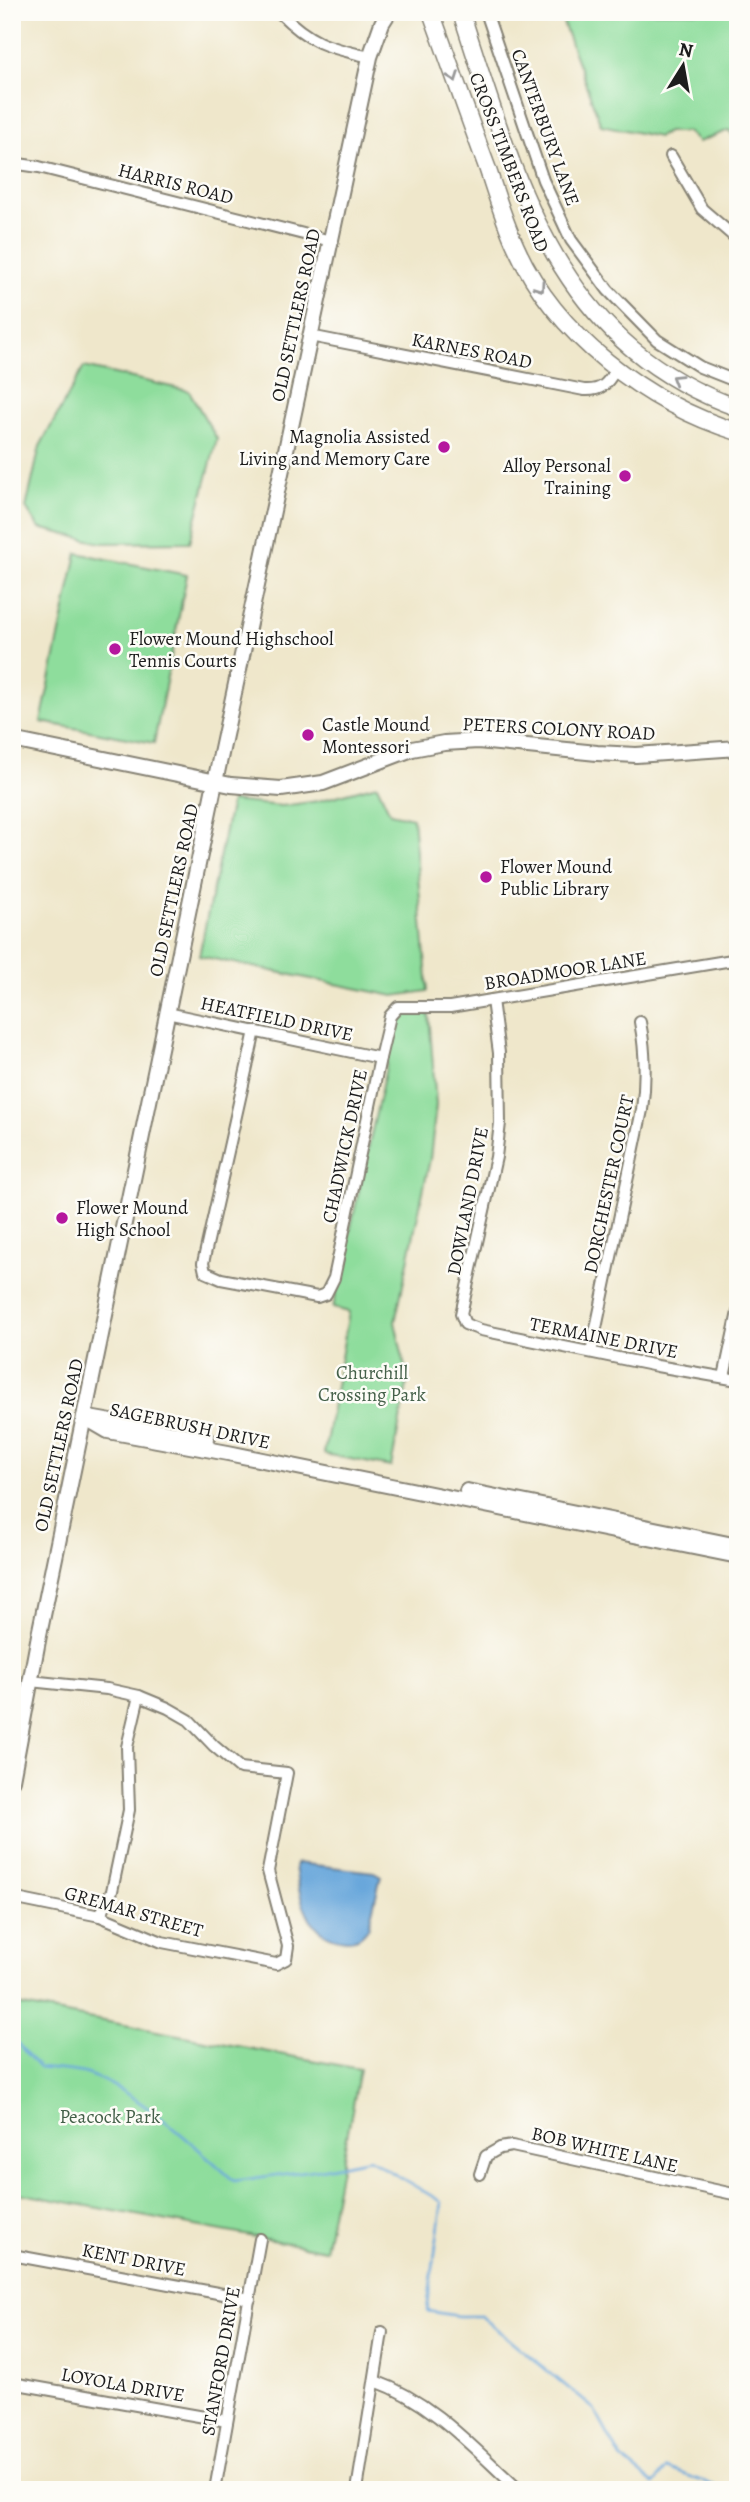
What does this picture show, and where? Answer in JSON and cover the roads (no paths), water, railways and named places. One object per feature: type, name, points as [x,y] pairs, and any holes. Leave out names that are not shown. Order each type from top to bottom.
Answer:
[{"type":"main road","name":"OLD SETTLERS ROAD","points":[[12,1780],[16,1740],[215,782],[370,57],[388,12]]},
{"type":"main road","name":"CROSS TIMBERS ROAD","points":[[431,12],[516,248],[553,306],[573,330],[616,369],[677,408],[738,432]]},
{"type":"main road","name":"CROSS TIMBERS ROAD","points":[[461,12],[528,204],[546,243],[571,283],[599,317],[662,370],[692,389],[738,408]]},
{"type":"main road","points":[[505,217],[528,204]]},
{"type":"main road","name":"PETERS COLONY ROAD","points":[[12,740],[215,782],[265,789],[308,786],[338,779],[412,749],[461,741],[636,755],[738,748]]},
{"type":"main road","name":"SAGEBRUSH DRIVE","points":[[84,1417],[108,1431],[738,1546]]},
{"type":"main road","name":"SAGEBRUSH DRIVE","points":[[473,1497],[738,1556]]},
{"type":"street","points":[[279,12],[298,32],[311,39],[370,57]]},
{"type":"street","name":"CANTERBURY LANE","points":[[486,12],[543,180],[571,240],[608,290],[657,340],[700,367],[738,382]]},
{"type":"street","points":[[671,156],[702,209],[738,240]]},
{"type":"street","name":"HARRIS ROAD","points":[[12,163],[39,167],[331,240]]},
{"type":"street","name":"KARNES ROAD","points":[[310,336],[584,390],[595,391],[605,387],[616,369]]},
{"type":"street","name":"BROADMOOR LANE","points":[[398,1007],[439,1008],[738,959]]},
{"type":"street","name":"DOWLAND DRIVE","points":[[465,1324],[461,1314],[496,1157],[500,1123],[499,1053],[492,1000]]},
{"type":"street","name":"CHADWICK DRIVE","points":[[254,1031],[203,1263],[205,1272],[221,1279],[317,1297],[326,1294],[334,1278],[380,1058],[390,1016],[398,1007]]},
{"type":"street","name":"HEATFIELD DRIVE","points":[[167,1013],[380,1058]]},
{"type":"street","name":"DORCHESTER COURT","points":[[591,1352],[646,1084],[645,1046],[640,1022]]},
{"type":"street","points":[[724,1377],[738,1312]]},
{"type":"street","name":"TERMAINE DRIVE","points":[[465,1324],[481,1330],[738,1380]]},
{"type":"street","points":[[30,1681],[107,1689],[139,1696],[127,1747],[129,1810],[112,1891],[100,1916]]},
{"type":"street","name":"GREMAR STREET","points":[[15,1898],[100,1916],[162,1941],[276,1964],[286,1959],[289,1946],[268,1871],[287,1773],[240,1768],[189,1720],[139,1696]]},
{"type":"street","name":"BOB WHITE LANE","points":[[480,2175],[486,2156],[492,2151],[512,2146],[738,2195]]},
{"type":"street","name":"STANFORD DRIVE","points":[[215,2490],[260,2239]]},
{"type":"street","name":"KENT DRIVE","points":[[12,2255],[250,2299]]},
{"type":"street","points":[[357,2490],[382,2332]]},
{"type":"street","points":[[376,2381],[400,2389],[431,2411],[519,2490]]},
{"type":"street","name":"LOYOLA DRIVE","points":[[12,2383],[227,2421]]},
{"type":"water","points":[[297,1863],[374,1872],[381,1876],[368,1928],[361,1936],[350,1940],[333,1937],[314,1924],[307,1914],[299,1891],[295,1866]]},
{"type":"waterway","points":[[12,2037],[39,2068],[83,2073],[122,2091],[163,2119],[234,2181],[369,2159],[442,2202],[427,2311],[458,2316],[481,2316],[594,2409],[621,2458],[654,2484],[667,2468],[726,2490]]},
{"type":"place","name":"Magnolia Assisted Living and Memory Care","points":[[444,447]]},
{"type":"place","name":"Alloy Personal Training","points":[[625,476]]},
{"type":"place","name":"Flower Mound Highschool Tennis Courts","points":[[115,649]]},
{"type":"place","name":"Castle Mound Montessori","points":[[308,735]]},
{"type":"place","name":"Flower Mound Public Library","points":[[486,877]]},
{"type":"place","name":"Flower Mound High School","points":[[62,1218]]},
{"type":"park label","name":"Churchill Crossing Park","points":[[372,1383]]},
{"type":"park label","name":"Peacock Park","points":[[110,2116]]}]
